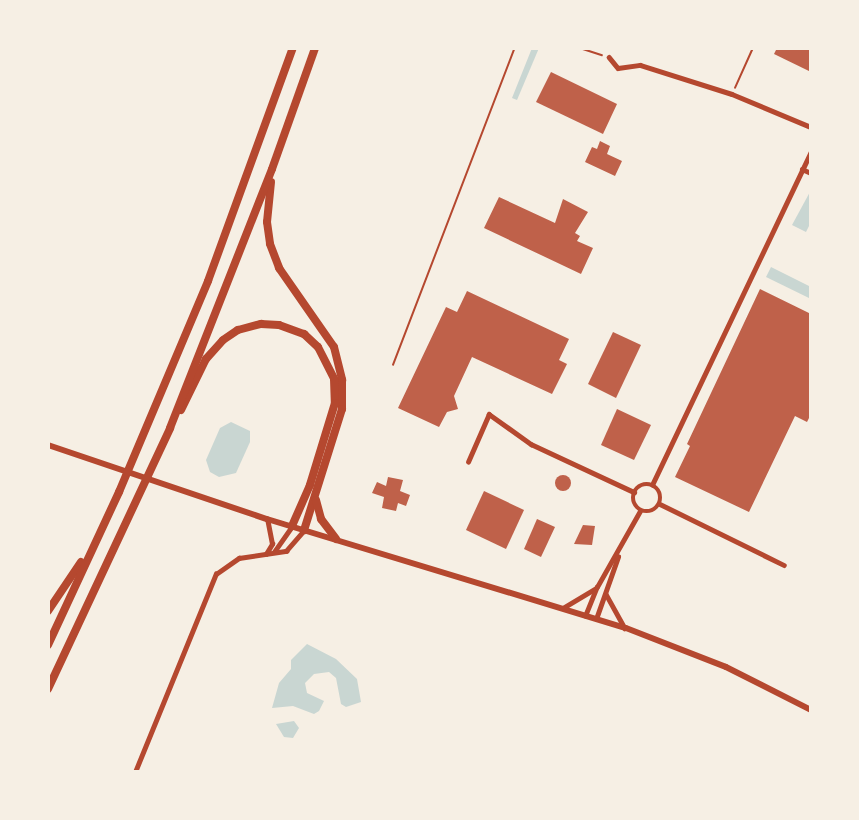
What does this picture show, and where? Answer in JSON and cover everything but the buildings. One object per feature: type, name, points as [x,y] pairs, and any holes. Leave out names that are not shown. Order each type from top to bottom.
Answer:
[{"type":"highway","points":[[48,645],[119,492],[208,280],[293,48]]},
{"type":"highway","points":[[48,689],[170,428],[272,169],[315,48]]},
{"type":"highway","points":[[272,169],[267,222],[270,244],[285,278],[334,347],[342,380],[342,410],[304,530]]},
{"type":"highway","points":[[170,428],[206,359],[231,334],[270,324],[288,327],[311,340],[330,367],[334,403],[310,484],[292,526]]},
{"type":"highway","points":[[315,495],[321,519],[336,539]]},
{"type":"highway","points":[[48,611],[94,545]]},
{"type":"main road","points":[[48,445],[267,519],[626,628],[726,668],[811,708]]},
{"type":"street","points":[[609,57],[618,68],[640,65],[732,94],[811,127]]},
{"type":"street","points":[[652,485],[811,151]]},
{"type":"street","points":[[802,170],[811,173]]},
{"type":"street","points":[[468,462],[489,414],[531,444],[634,492]]},
{"type":"street","points":[[640,511],[633,502],[634,492],[642,485],[652,485],[660,493],[660,504]]},
{"type":"street","points":[[640,511],[651,511],[660,504]]},
{"type":"street","points":[[660,504],[784,564]]},
{"type":"street","points":[[585,616],[597,587],[621,550],[640,511]]},
{"type":"street","points":[[266,554],[273,536],[267,519]]},
{"type":"street","points":[[274,552],[292,526]]},
{"type":"street","points":[[135,772],[211,583],[225,565],[274,552],[294,544],[304,530]]},
{"type":"street","points":[[596,619],[621,550]]},
{"type":"street","points":[[562,608],[597,587]]},
{"type":"street","points":[[606,594],[626,628]]},
{"type":"path","points":[[393,365],[515,48]]},
{"type":"path","points":[[580,48],[609,57]]},
{"type":"path","points":[[732,94],[753,48]]},
{"type":"shaded area","points":[[532,48],[539,48],[517,100],[512,98]]},
{"type":"shaded area","points":[[811,190],[811,222],[806,232],[792,225]]},
{"type":"shaded area","points":[[771,267],[811,287],[811,299],[766,277]]},
{"type":"shaded area","points":[[231,422],[250,431],[250,442],[236,473],[219,477],[210,472],[206,460],[220,428]]},
{"type":"shaded area","points":[[307,644],[336,659],[357,679],[361,702],[346,707],[341,704],[336,678],[329,672],[314,674],[305,683],[307,693],[324,701],[319,711],[314,714],[293,706],[272,708],[279,683],[291,669],[291,660]]},
{"type":"shaded area","points":[[294,721],[299,728],[293,738],[284,737],[276,724]]}]
